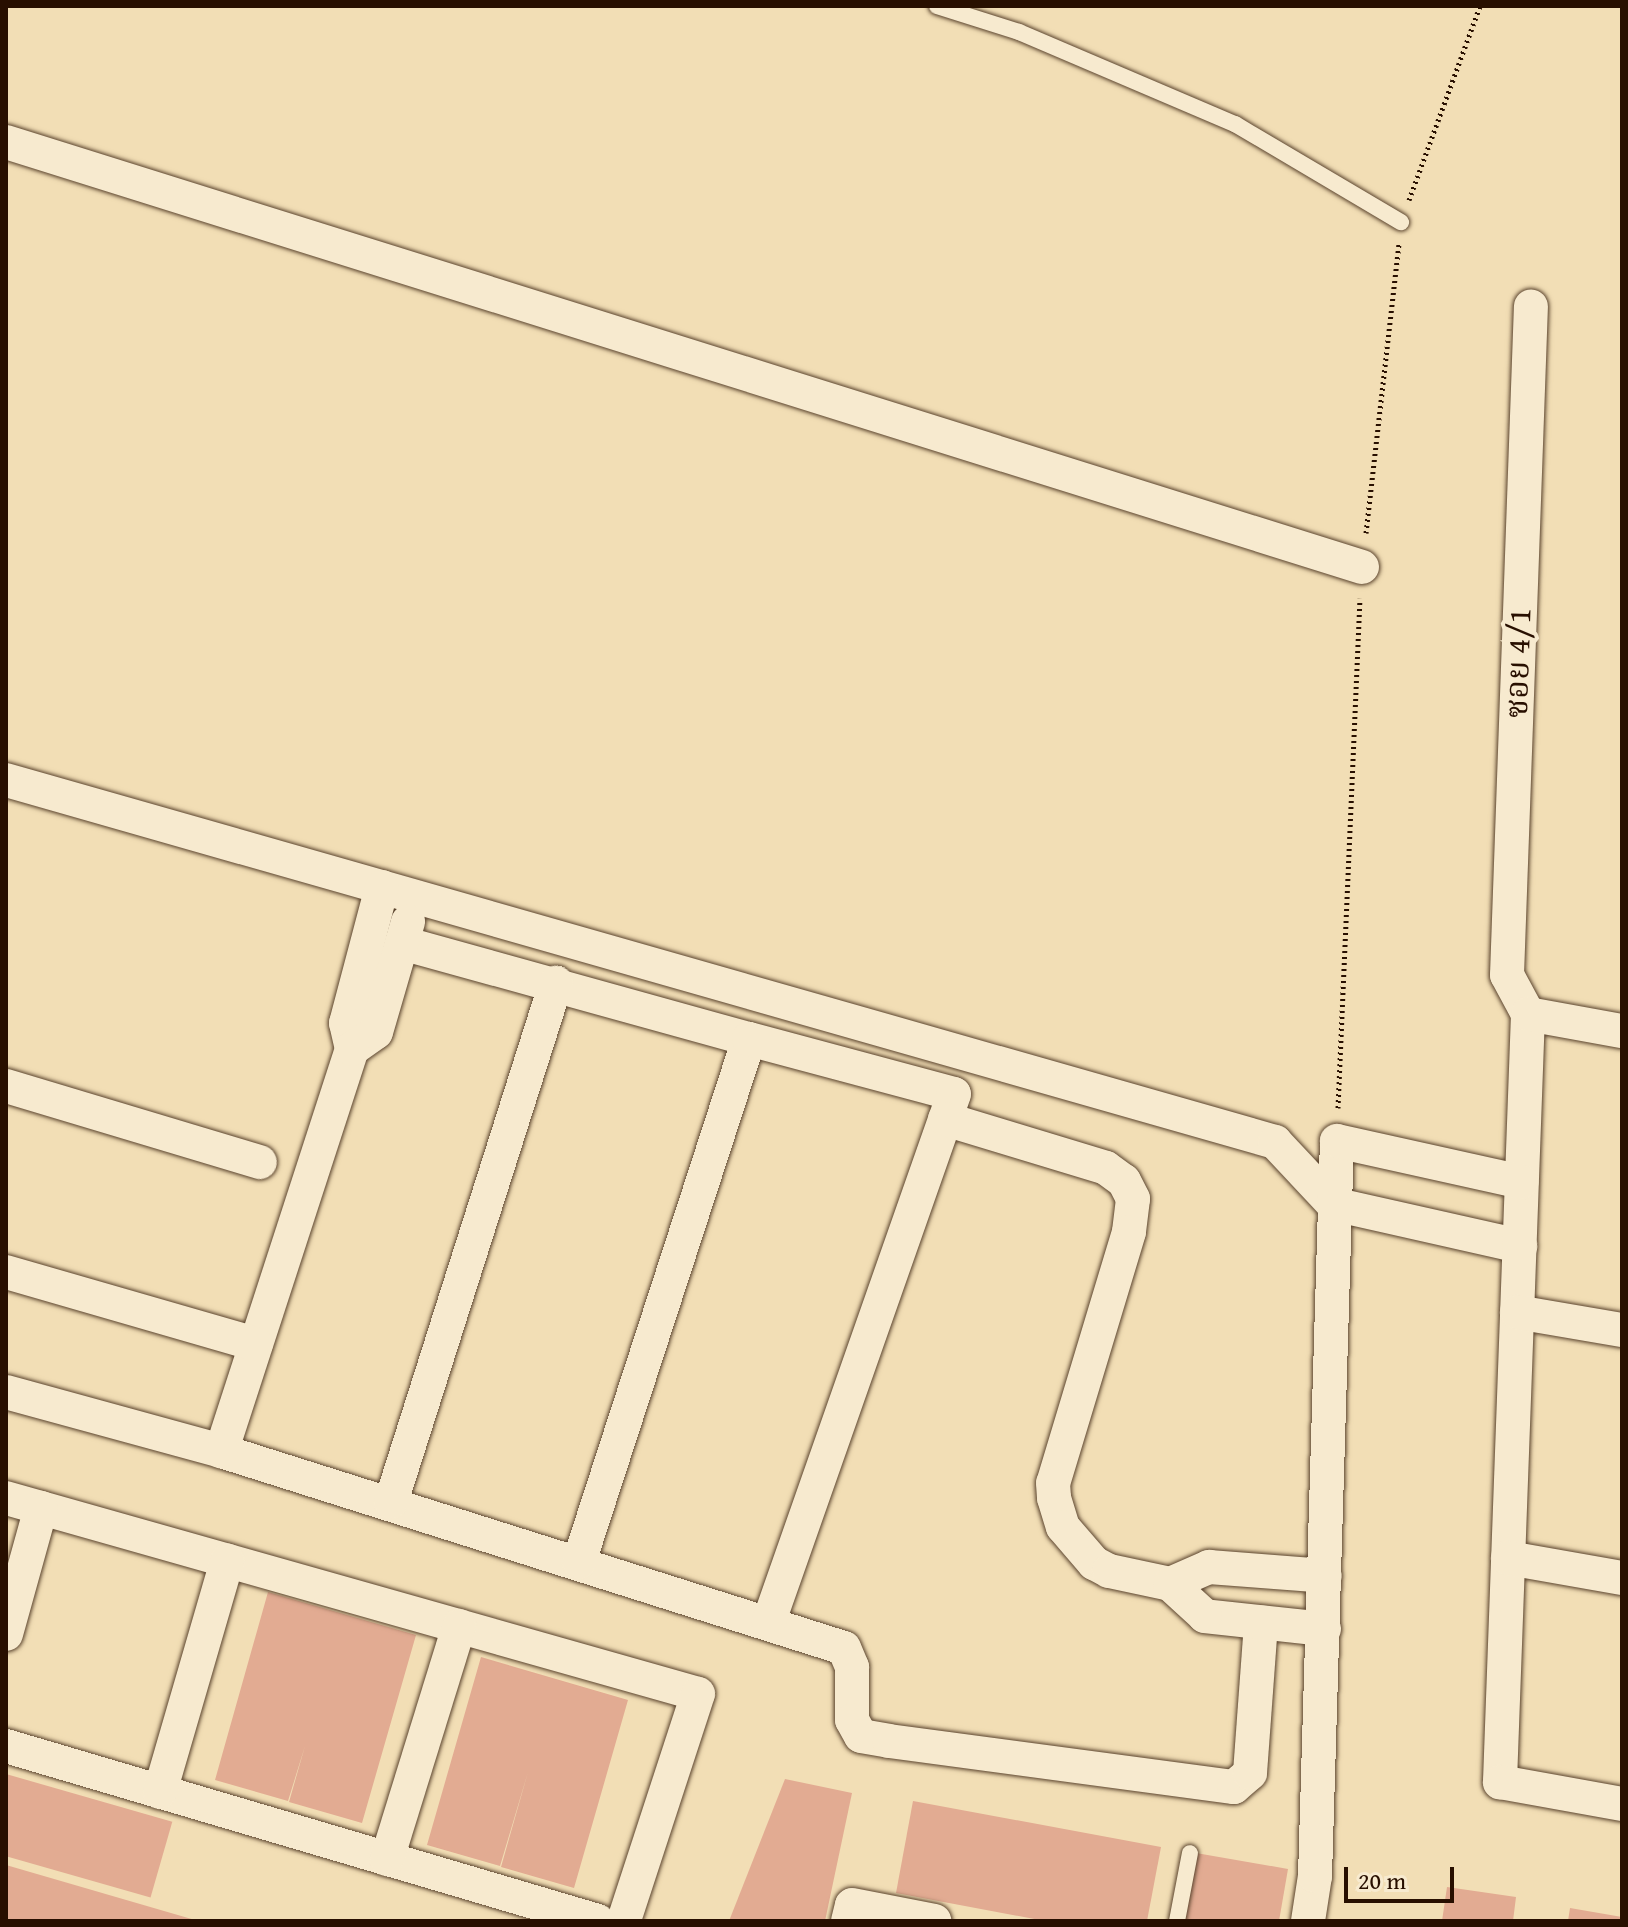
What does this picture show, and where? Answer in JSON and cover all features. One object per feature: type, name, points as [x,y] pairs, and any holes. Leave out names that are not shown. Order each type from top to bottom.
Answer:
[{"type":"street","points":[[6,142],[1362,567]]},
{"type":"street","name":"ซอย 4/1","points":[[1528,1014],[1507,975],[1531,306]]},
{"type":"street","points":[[6,780],[1275,1142],[1333,1204],[1520,1246]]},
{"type":"street","points":[[221,1451],[352,1049],[346,1023],[382,887]]},
{"type":"street","points":[[352,1049],[376,1032],[415,897]]},
{"type":"street","points":[[402,943],[954,1094],[769,1621]]},
{"type":"street","points":[[391,1502],[556,983]]},
{"type":"street","points":[[1622,1031],[1528,1014],[1500,1782],[1622,1804]]},
{"type":"street","points":[[579,1562],[749,1039]]},
{"type":"street","points":[[6,1086],[260,1162]]},
{"type":"street","points":[[945,1119],[1106,1168],[1124,1181],[1133,1199],[1129,1232],[1053,1483],[1063,1527],[1094,1563],[1109,1571],[1170,1584],[1205,1616],[1324,1629]]},
{"type":"street","points":[[1308,1921],[1315,1876],[1337,1141],[1522,1182]]},
{"type":"street","points":[[6,1272],[256,1344]]},
{"type":"street","points":[[1517,1312],[1622,1330]]},
{"type":"street","points":[[6,1392],[391,1502],[769,1621],[844,1648],[852,1667],[852,1720],[861,1736],[1234,1787],[1250,1773],[1261,1622]]},
{"type":"street","points":[[6,1498],[698,1694],[624,1921]]},
{"type":"street","points":[[6,1634],[41,1508]]},
{"type":"street","points":[[1508,1558],[1622,1578]]},
{"type":"street","points":[[160,1792],[227,1561]]},
{"type":"street","points":[[1170,1584],[1209,1567],[1325,1576]]},
{"type":"street","points":[[387,1859],[459,1626]]},
{"type":"street","points":[[6,1746],[598,1921]]},
{"type":"street","points":[[848,1921],[852,1905],[934,1921]]},
{"type":"lane","points":[[937,6],[1019,32],[1235,124],[1401,222]]},
{"type":"lane","points":[[1177,1921],[1190,1853]]},
{"type":"building","points":[[268,1592],[416,1635],[362,1823],[289,1802],[305,1746],[288,1801],[215,1780]]},
{"type":"building","points":[[481,1657],[628,1700],[574,1888],[501,1867],[528,1772],[500,1866],[427,1845]]},
{"type":"building","points":[[6,1774],[172,1822],[151,1898],[6,1856]]},
{"type":"building","points":[[785,1779],[852,1793],[825,1921],[729,1921]]},
{"type":"building","points":[[913,1801],[1161,1847],[1147,1921],[1045,1921],[896,1893]]},
{"type":"building","points":[[1196,1853],[1288,1869],[1279,1921],[1184,1921]]},
{"type":"building","points":[[6,1865],[195,1920],[195,1921],[6,1921]]},
{"type":"building","points":[[1447,1887],[1516,1897],[1513,1921],[1442,1921]]},
{"type":"building","points":[[1570,1908],[1622,1917],[1622,1921],[1568,1921]]}]
